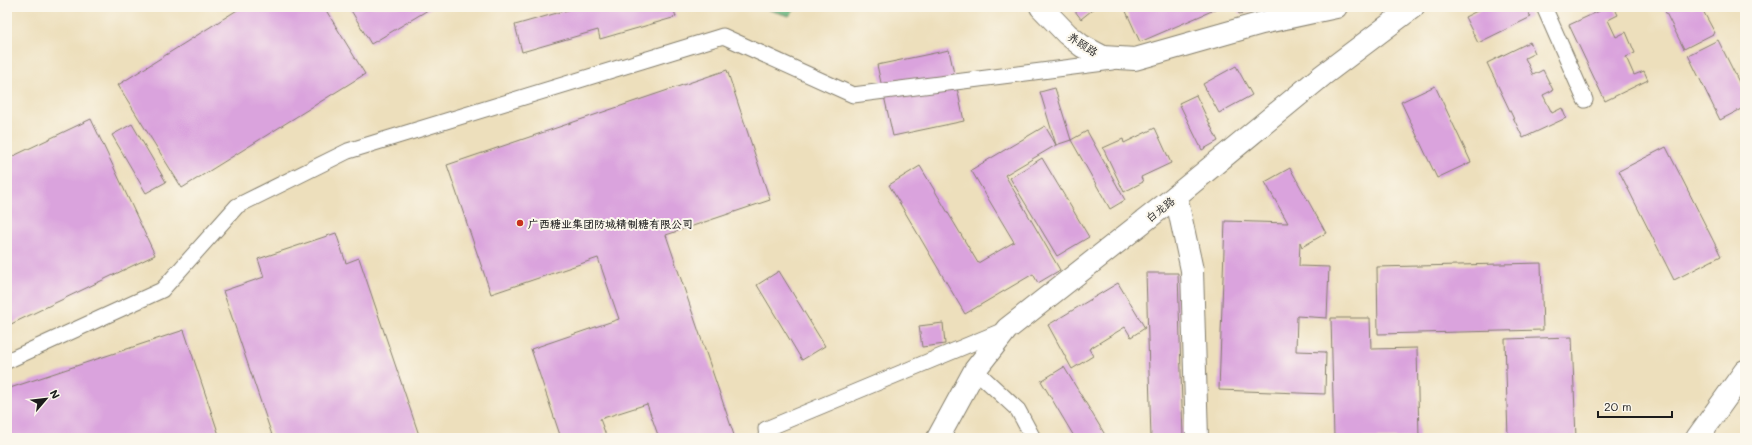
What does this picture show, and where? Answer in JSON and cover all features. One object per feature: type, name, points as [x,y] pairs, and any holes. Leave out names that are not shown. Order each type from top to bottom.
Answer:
[{"type":"street","name":"养颐路","points":[[1041,7],[1067,34],[1082,46],[1103,57],[1135,59],[1262,23],[1336,7]]},
{"type":"street","name":"白龙路","points":[[938,438],[975,370],[1007,329],[1176,196],[1323,74],[1413,7]]},
{"type":"street","points":[[1176,196],[1192,270],[1197,438]]},
{"type":"street","points":[[1697,438],[1745,371]]},
{"type":"lane","points":[[1544,7],[1585,100]]},
{"type":"lane","points":[[7,362],[162,290],[237,206],[348,151],[723,36],[853,95],[1135,59]]},
{"type":"lane","points":[[768,438],[766,429],[1007,329]]},
{"type":"lane","points":[[975,370],[1018,410],[1034,438]]},
{"type":"green space","points":[[759,7],[798,7],[789,16]]},
{"type":"building","points":[[242,7],[324,7],[365,74],[182,188],[118,85]]},
{"type":"building","points":[[349,7],[433,7],[371,44]]},
{"type":"building","points":[[578,7],[673,7],[676,17],[600,39],[598,30],[522,52],[515,25]]},
{"type":"building","points":[[1072,7],[1096,7],[1081,19]]},
{"type":"building","points":[[1124,7],[1221,7],[1140,42]]},
{"type":"building","points":[[1237,7],[1266,7],[1266,8],[1239,14]]},
{"type":"building","points":[[1485,7],[1525,7],[1531,17],[1478,43],[1465,17]]},
{"type":"building","points":[[1608,7],[1614,7],[1618,15],[1608,20],[1616,37],[1626,32],[1635,53],[1626,57],[1634,75],[1644,71],[1648,80],[1605,101],[1569,25]]},
{"type":"building","points":[[1663,7],[1701,7],[1715,33],[1684,49]]},
{"type":"building","points":[[1718,40],[1745,94],[1745,107],[1720,120],[1688,55]]},
{"type":"building","points":[[1530,42],[1535,53],[1525,58],[1533,75],[1543,70],[1553,90],[1543,95],[1552,113],[1562,108],[1566,118],[1523,138],[1487,63]]},
{"type":"building","points":[[949,50],[964,121],[893,136],[877,65]]},
{"type":"building","points":[[1236,66],[1252,95],[1219,113],[1203,84]]},
{"type":"building","points":[[727,70],[770,200],[666,235],[735,438],[659,438],[647,404],[600,419],[607,438],[561,438],[531,349],[619,319],[598,258],[491,294],[447,165]]},
{"type":"building","points":[[1435,86],[1471,162],[1437,178],[1401,102]]},
{"type":"building","points":[[1055,88],[1071,140],[1056,145],[1040,92]]},
{"type":"building","points":[[1196,95],[1218,141],[1202,150],[1179,103]]},
{"type":"building","points":[[91,119],[155,255],[7,326],[7,159]]},
{"type":"building","points":[[132,124],[166,182],[146,193],[112,135]]},
{"type":"building","points":[[1045,126],[1056,145],[1005,175],[1060,270],[1038,283],[1033,274],[965,314],[889,185],[920,166],[978,263],[1014,242],[971,170]]},
{"type":"building","points":[[1155,128],[1171,163],[1141,177],[1143,182],[1124,192],[1103,148],[1123,139],[1124,143]]},
{"type":"building","points":[[1087,131],[1125,200],[1110,209],[1071,140]]},
{"type":"building","points":[[1666,147],[1721,256],[1674,280],[1619,171]]},
{"type":"building","points":[[1042,158],[1089,237],[1057,256],[1010,178]]},
{"type":"building","points":[[1290,168],[1326,233],[1302,247],[1300,242],[1299,266],[1329,267],[1327,318],[1297,316],[1296,351],[1326,352],[1325,394],[1219,390],[1225,221],[1288,223],[1265,182]]},
{"type":"building","points":[[336,233],[346,263],[359,258],[420,438],[273,438],[223,291],[264,277],[258,259]]},
{"type":"building","points":[[1541,263],[1543,330],[1378,334],[1377,267]]},
{"type":"building","points":[[779,271],[825,346],[802,360],[757,285]]},
{"type":"building","points":[[1146,273],[1178,273],[1183,438],[1151,438]]},
{"type":"building","points":[[1118,283],[1145,328],[1131,337],[1125,327],[1089,349],[1093,356],[1072,369],[1048,325]]},
{"type":"building","points":[[1331,318],[1370,318],[1371,349],[1417,348],[1419,438],[1334,438]]},
{"type":"building","points":[[943,323],[945,344],[922,347],[919,326]]},
{"type":"building","points":[[184,330],[220,438],[9,438],[7,433],[7,389]]},
{"type":"building","points":[[1572,337],[1576,438],[1508,438],[1505,339]]},
{"type":"building","points":[[1064,367],[1107,438],[1075,438],[1041,381]]},
{"type":"place","name":"广西糖业集团防城精制糖有限公司","points":[[520,223]]}]
